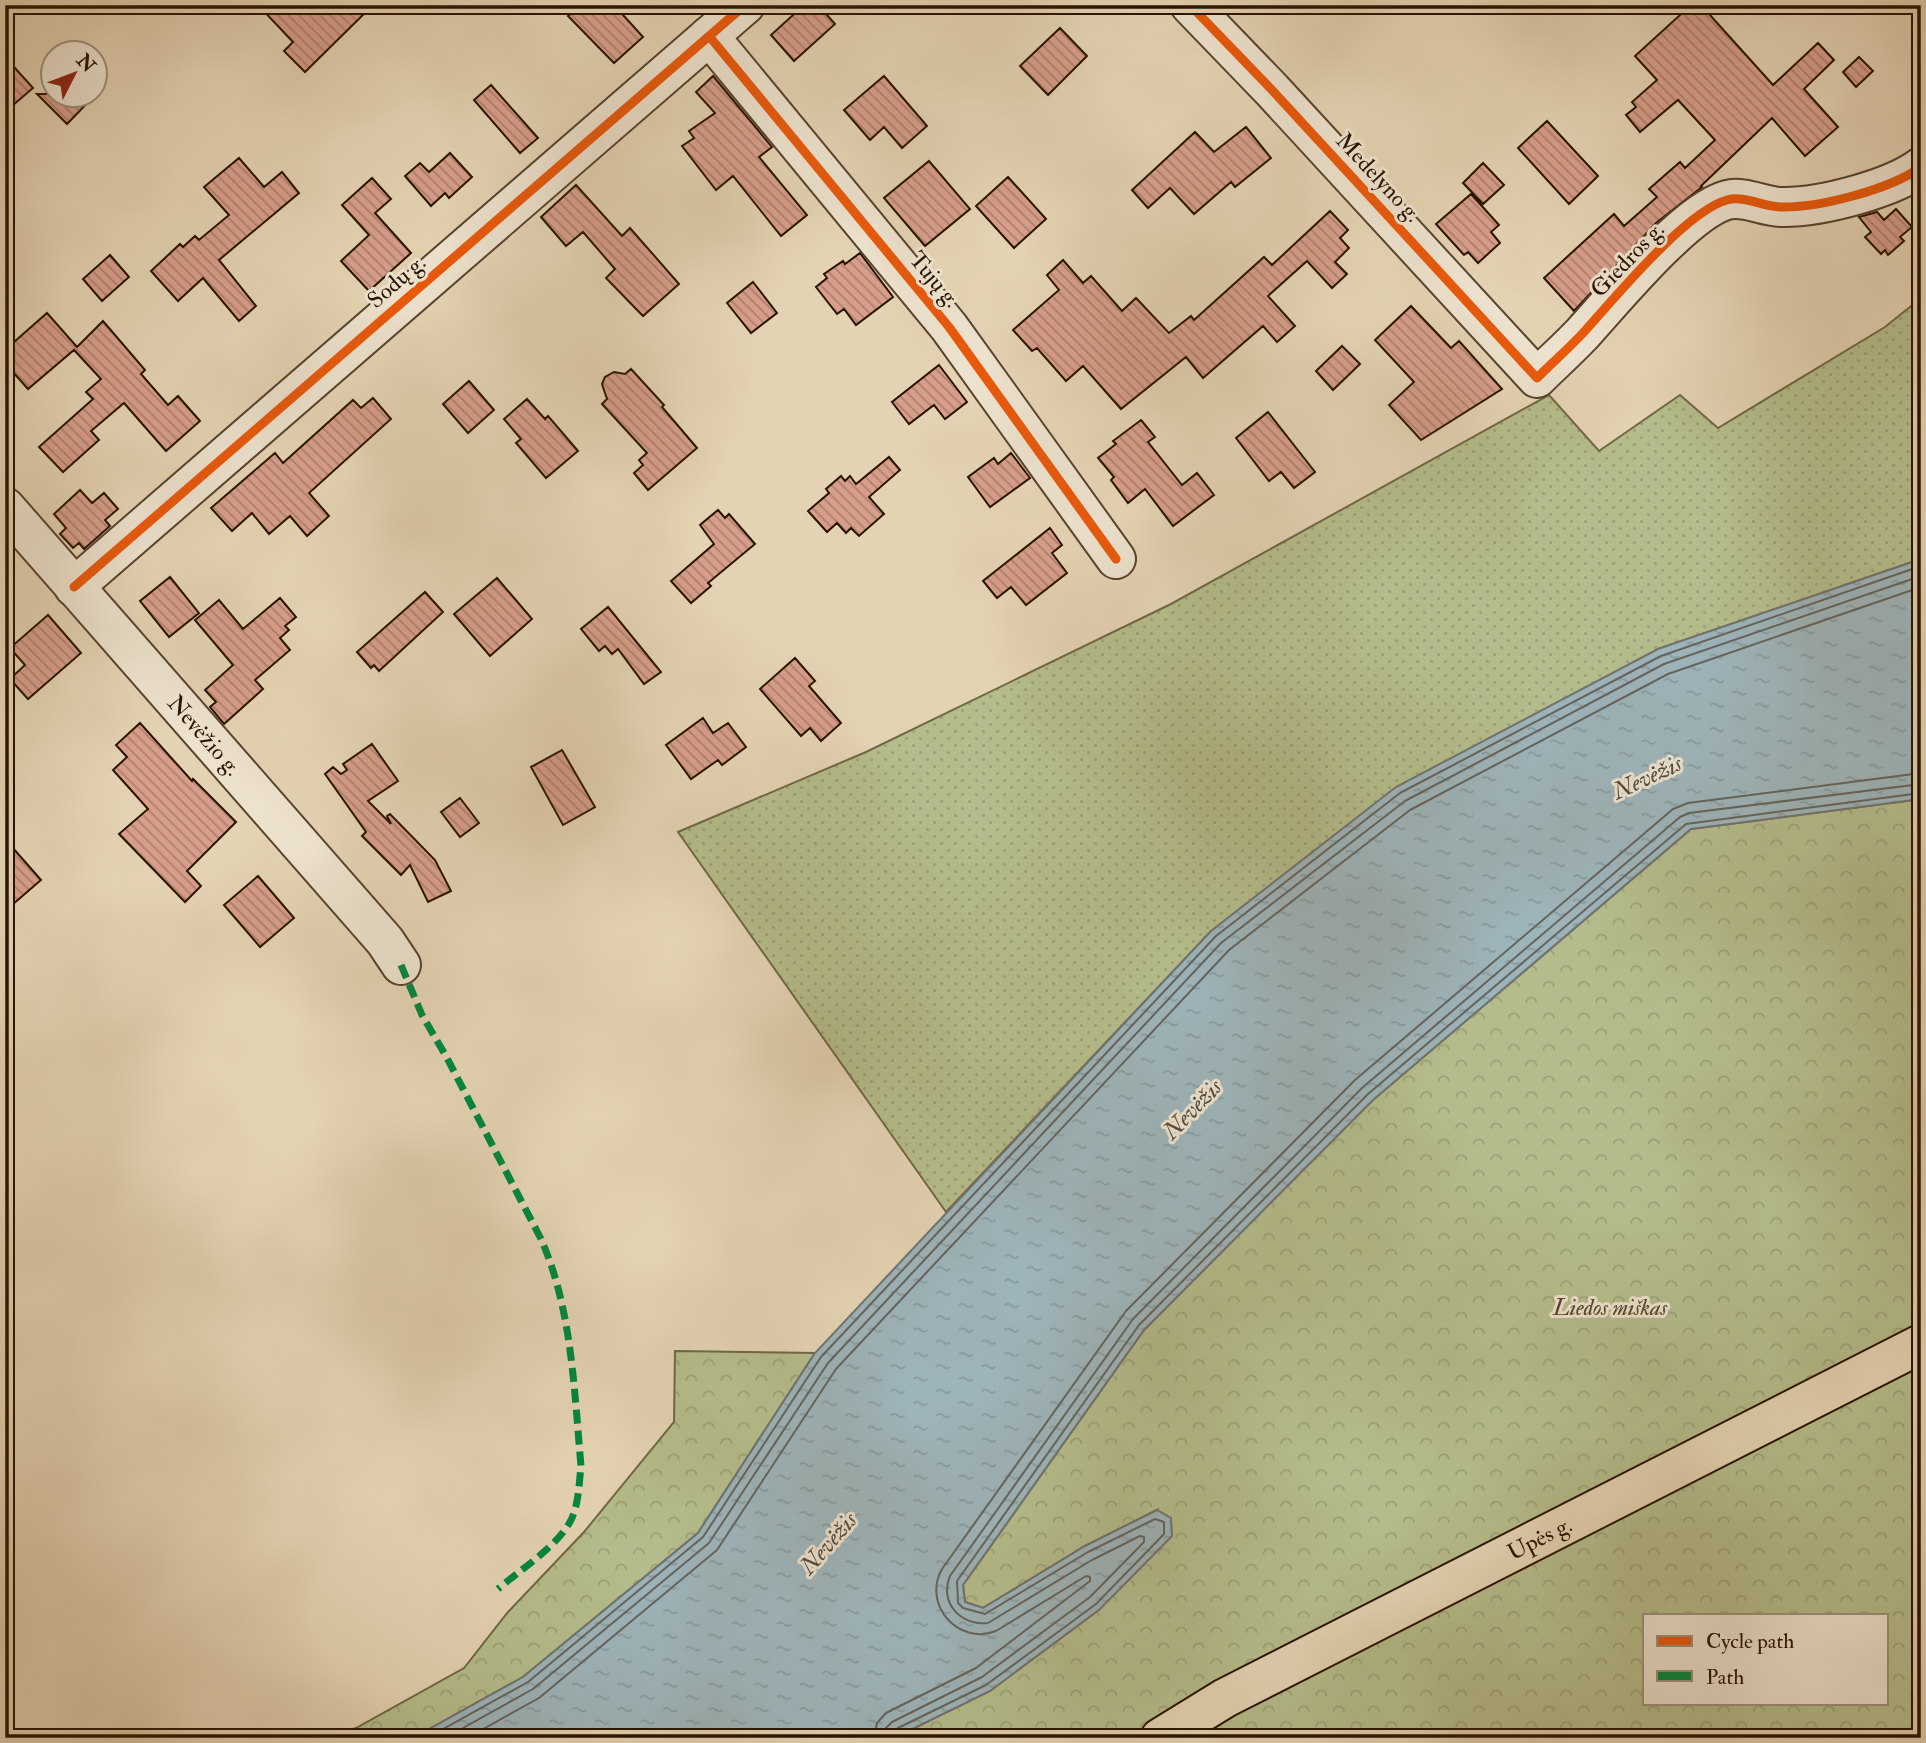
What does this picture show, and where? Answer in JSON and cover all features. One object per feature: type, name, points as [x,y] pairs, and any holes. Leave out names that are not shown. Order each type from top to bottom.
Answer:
[{"type":"main road","name":"Upės g.","points":[[1160,1738],[1225,1698],[1921,1344]]},
{"type":"street","name":"Sodų g.","points":[[74,587],[745,5]]},
{"type":"street","name":"Medelyno g.","points":[[1190,5],[1537,377]]},
{"type":"street","name":"Tujų g.","points":[[709,36],[949,327],[1116,559]]},
{"type":"street","name":"Giedros g.","points":[[1537,377],[1580,336],[1649,260],[1710,209],[1735,199],[1784,207],[1805,205],[1872,190],[1900,180],[1921,167]]},
{"type":"street","name":"Nevėžio g.","points":[[5,507],[385,941],[401,965]]},
{"type":"green space","points":[[1921,298],[1921,559],[1658,649],[1211,931],[946,1212],[678,832],[866,752],[1171,604],[1549,395],[1599,451],[1680,395],[1718,428],[1885,327]]},
{"type":"green space","name":"Liedos miškas","points":[[1921,799],[1921,1738],[894,1738],[990,1691],[1100,1609],[1157,1510],[1085,1546],[983,1608],[965,1602],[963,1585],[1144,1330],[1373,1100],[1691,829]]},
{"type":"green space","points":[[675,1351],[815,1353],[698,1533],[523,1677],[413,1738],[327,1738],[356,1728],[464,1668],[508,1612],[584,1532],[674,1422]]},
{"type":"water","name":"Nevėžis","points":[[1921,559],[1921,799],[1691,829],[1373,1100],[1144,1330],[963,1585],[965,1602],[983,1608],[1085,1546],[1157,1510],[1171,1518],[1172,1536],[1100,1609],[990,1691],[894,1738],[413,1738],[523,1677],[698,1533],[815,1353],[1211,931],[1396,787],[1658,649]]},
{"type":"building","points":[[258,5],[373,5],[305,72],[284,51],[293,42]]},
{"type":"building","points":[[580,5],[614,5],[643,37],[614,63],[568,16]]},
{"type":"building","points":[[804,5],[818,5],[835,24],[794,61],[771,35]]},
{"type":"building","points":[[1691,5],[1701,5],[1773,85],[1818,43],[1834,60],[1804,89],[1838,127],[1805,156],[1772,118],[1702,187],[1656,223],[1574,311],[1544,278],[1614,214],[1624,226],[1657,197],[1649,189],[1680,162],[1685,168],[1715,140],[1678,100],[1640,132],[1626,115],[1636,107],[1632,102],[1657,80],[1635,56]]},
{"type":"building","points":[[1060,28],[1087,56],[1048,95],[1020,66]]},
{"type":"building","points":[[5,57],[33,88],[5,112]]},
{"type":"building","points":[[1859,57],[1873,71],[1856,87],[1843,72]]},
{"type":"building","points":[[713,76],[772,147],[759,157],[807,215],[781,236],[733,176],[716,190],[682,146],[694,138],[689,131],[715,113],[696,92]]},
{"type":"building","points":[[884,76],[927,126],[902,148],[884,127],[870,140],[844,110]]},
{"type":"building","points":[[491,85],[538,138],[520,153],[474,100]]},
{"type":"building","points":[[51,108],[82,108],[67,124]]},
{"type":"building","points":[[1547,121],[1598,176],[1569,204],[1518,148]]},
{"type":"building","points":[[1246,127],[1271,158],[1235,187],[1231,182],[1194,214],[1170,188],[1148,208],[1132,190],[1195,132],[1214,152]]},
{"type":"building","points":[[450,153],[472,177],[449,198],[445,193],[431,206],[405,176],[420,163],[429,172]]},
{"type":"building","points":[[239,158],[264,187],[282,172],[299,193],[219,260],[256,306],[239,321],[203,278],[178,301],[151,271],[180,244],[183,247],[195,236],[199,240],[229,215],[204,187]]},
{"type":"building","points":[[929,161],[970,209],[925,246],[884,198]]},
{"type":"building","points":[[1483,163],[1504,185],[1483,204],[1463,183]]},
{"type":"building","points":[[1008,177],[1046,219],[1014,248],[976,206]]},
{"type":"building","points":[[372,178],[391,199],[375,213],[411,253],[369,291],[341,261],[369,235],[342,205]]},
{"type":"building","points":[[576,185],[622,236],[630,228],[679,284],[643,316],[606,278],[615,269],[583,232],[566,246],[541,217]]},
{"type":"building","points":[[1471,194],[1499,225],[1491,232],[1500,243],[1478,263],[1468,252],[1464,255],[1436,224]]},
{"type":"building","points":[[1896,209],[1912,227],[1900,237],[1904,241],[1888,255],[1885,250],[1881,254],[1865,237],[1871,232],[1859,217],[1877,212],[1884,220]]},
{"type":"building","points":[[1330,211],[1348,230],[1340,238],[1349,248],[1335,262],[1347,274],[1332,288],[1307,261],[1268,296],[1295,326],[1277,342],[1263,326],[1203,378],[1186,357],[1121,409],[1083,366],[1066,381],[1037,348],[1032,351],[1013,330],[1059,290],[1047,275],[1063,260],[1083,283],[1091,276],[1122,311],[1136,298],[1169,333],[1191,316],[1194,320],[1264,257],[1272,265]]},
{"type":"building","points":[[860,253],[893,297],[856,325],[844,309],[837,314],[816,287],[827,278],[824,274]]},
{"type":"building","points":[[110,255],[129,277],[102,301],[83,279]]},
{"type":"building","points":[[753,282],[777,313],[751,333],[727,303]]},
{"type":"building","points":[[1411,306],[1451,348],[1459,341],[1502,389],[1421,440],[1389,405],[1414,382],[1375,340]]},
{"type":"building","points":[[47,313],[77,347],[103,321],[145,370],[141,374],[168,405],[178,396],[200,421],[166,451],[124,403],[91,431],[99,440],[63,472],[39,447],[93,399],[86,392],[101,379],[74,350],[28,389],[5,363],[5,350]]},
{"type":"building","points":[[1342,346],[1360,364],[1333,390],[1316,371]]},
{"type":"building","points":[[939,365],[967,402],[945,419],[934,405],[909,424],[892,402]]},
{"type":"building","points":[[631,369],[664,405],[662,407],[697,448],[648,490],[634,473],[643,465],[639,460],[647,453],[602,404],[607,399],[602,384],[605,377],[614,372],[625,374]]},
{"type":"building","points":[[469,381],[494,410],[468,433],[443,404]]},
{"type":"building","points":[[373,398],[391,419],[309,493],[329,516],[307,536],[290,516],[269,534],[252,513],[232,531],[211,508],[275,453],[283,463],[353,400],[361,408]]},
{"type":"building","points":[[527,399],[545,419],[548,416],[578,451],[546,478],[516,443],[521,439],[504,419]]},
{"type":"building","points":[[1268,412],[1315,472],[1294,488],[1281,472],[1269,481],[1236,438]]},
{"type":"building","points":[[1141,420],[1155,437],[1148,442],[1182,485],[1197,473],[1214,495],[1173,526],[1145,489],[1128,503],[1111,480],[1114,477],[1098,458],[1116,444],[1113,441]]},
{"type":"building","points":[[1011,453],[1030,478],[990,507],[968,477],[994,458],[998,464]]},
{"type":"building","points":[[889,457],[900,470],[869,497],[884,514],[859,536],[851,528],[846,533],[837,523],[827,532],[808,511],[829,493],[826,489],[841,476],[845,481],[850,476],[856,484]]},
{"type":"building","points":[[80,490],[92,503],[104,493],[118,509],[105,520],[110,526],[84,549],[79,543],[73,548],[60,534],[66,528],[54,514]]},
{"type":"building","points":[[718,510],[725,518],[729,514],[755,544],[708,583],[711,586],[691,603],[671,581],[714,544],[700,525]]},
{"type":"building","points":[[1050,528],[1062,545],[1052,553],[1067,573],[1026,605],[1011,587],[997,598],[983,581]]},
{"type":"building","points":[[170,577],[199,613],[169,637],[140,601]]},
{"type":"building","points":[[497,578],[532,619],[490,656],[454,614]]},
{"type":"building","points":[[425,592],[443,612],[379,671],[374,665],[371,668],[357,652]]},
{"type":"building","points":[[280,598],[296,617],[285,626],[289,630],[280,638],[290,650],[255,680],[263,689],[224,724],[210,707],[216,702],[205,690],[233,665],[195,620],[219,600],[243,629]]},
{"type":"building","points":[[608,607],[661,672],[644,684],[618,649],[612,654],[605,646],[599,651],[581,629]]},
{"type":"building","points":[[48,615],[81,653],[28,699],[10,679],[25,665],[10,648]]},
{"type":"building","points":[[795,658],[815,681],[809,686],[841,723],[821,741],[810,728],[801,736],[760,689]]},
{"type":"building","points":[[703,718],[713,733],[728,723],[746,747],[722,765],[718,760],[691,779],[666,745]]},
{"type":"building","points":[[140,723],[192,781],[193,779],[236,822],[187,871],[201,886],[185,902],[119,834],[148,809],[113,770],[127,757],[116,745]]},
{"type":"building","points":[[372,744],[398,781],[368,801],[391,824],[387,816],[390,814],[435,860],[451,891],[428,902],[410,865],[401,875],[362,836],[366,832],[325,774],[333,767],[341,774],[347,770],[343,764]]},
{"type":"building","points":[[562,750],[595,807],[563,825],[531,767]]},
{"type":"building","points":[[460,798],[479,823],[460,837],[441,812]]},
{"type":"building","points":[[5,839],[41,880],[5,911]]},
{"type":"building","points":[[258,876],[294,918],[260,947],[224,905]]},
{"type":"marked path","points":[[401,965],[422,1015],[541,1239],[559,1293],[570,1350],[581,1466],[576,1507],[571,1520],[557,1539],[498,1589]]},
{"type":"cycle path","points":[[74,587],[745,5]]},
{"type":"cycle path","points":[[1190,5],[1272,90],[1537,378],[1583,333],[1671,238],[1710,208],[1734,199],[1777,207],[1817,204],[1892,183],[1921,167]]},
{"type":"cycle path","points":[[709,36],[949,327],[1116,559]]}]
